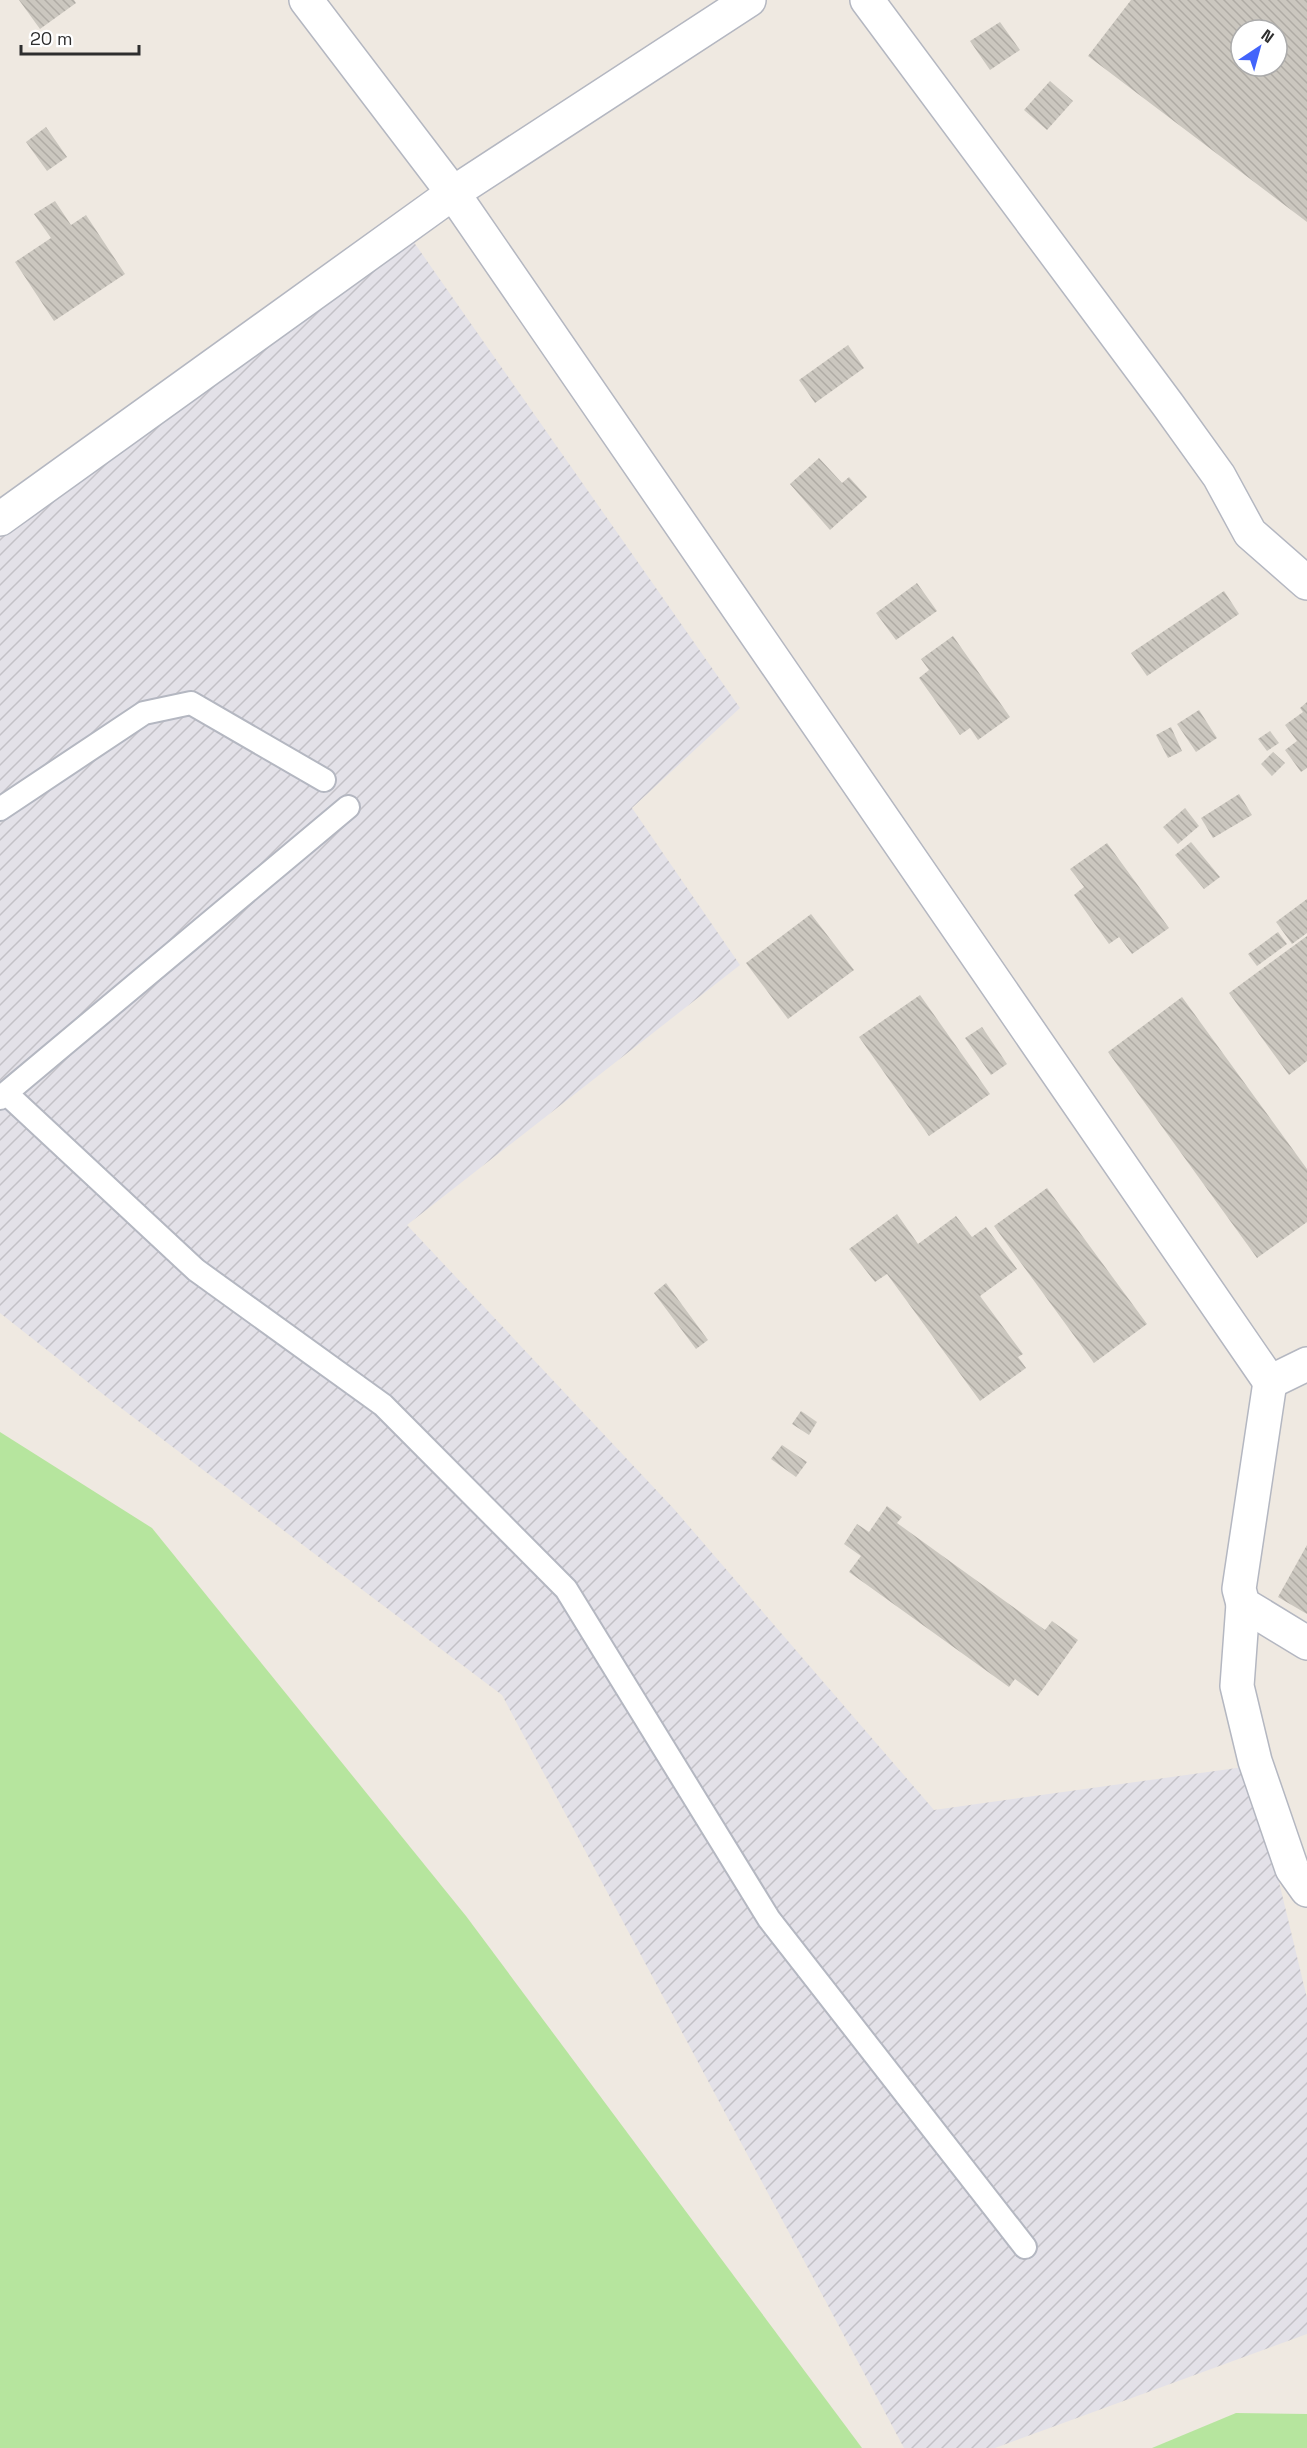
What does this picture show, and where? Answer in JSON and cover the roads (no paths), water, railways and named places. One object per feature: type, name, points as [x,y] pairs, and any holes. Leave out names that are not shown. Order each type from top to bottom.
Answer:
[{"type":"street","points":[[306,0],[453,193],[1270,1382],[1239,1589],[1243,1604],[1237,1686],[1255,1761],[1292,1869],[1307,1890]]},
{"type":"street","points":[[4,508],[453,193],[749,0]]},
{"type":"street","points":[[867,0],[1168,405],[1219,476],[1250,533],[1307,583]]},
{"type":"street","points":[[1270,1382],[1307,1364]]},
{"type":"street","points":[[1243,1604],[1307,1643]]},
{"type":"lane","points":[[0,809],[144,713],[191,703],[324,780]]},
{"type":"lane","points":[[348,807],[3,1096],[196,1270],[383,1405],[566,1588],[769,1919],[1025,2247]]}]
